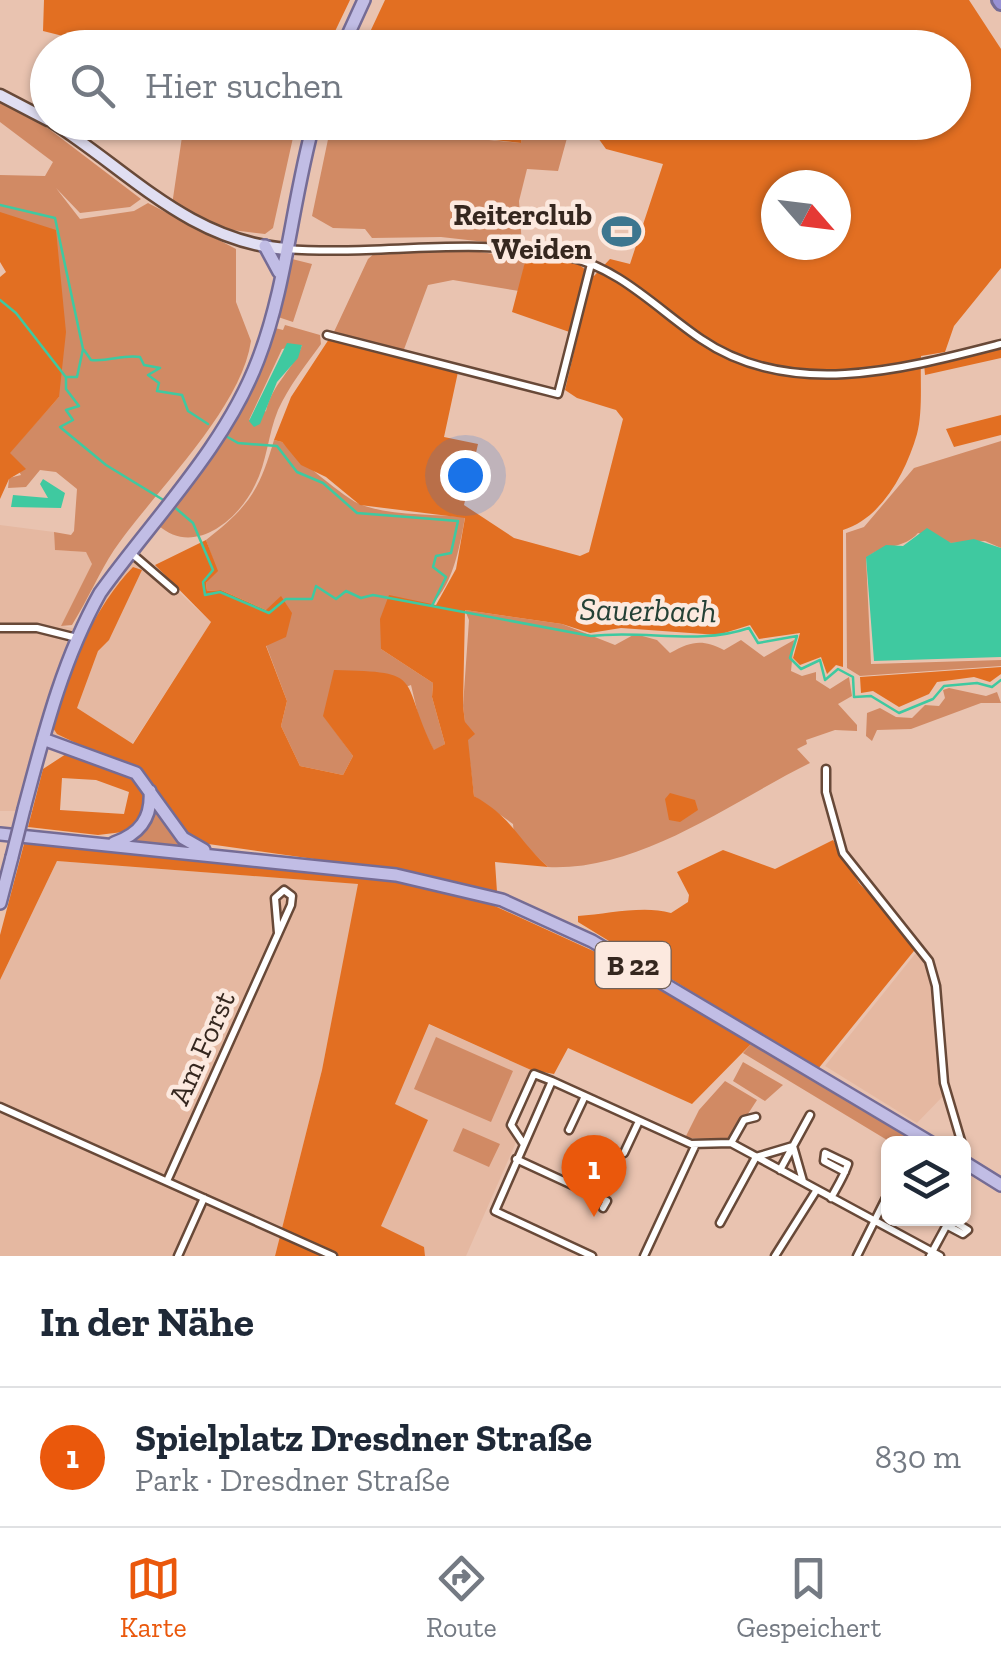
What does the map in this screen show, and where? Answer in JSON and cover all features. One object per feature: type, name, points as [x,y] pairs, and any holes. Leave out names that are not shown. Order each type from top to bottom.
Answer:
[{"type":"main road","points":[[350,30],[364,0]]},
{"type":"main road","points":[[0,904],[42,739],[77,638],[130,552],[244,391],[276,300],[310,140]]},
{"type":"main road","points":[[265,246],[280,274]]},
{"type":"main road","points":[[42,739],[128,768],[150,790],[183,838],[213,853]]},
{"type":"main road","points":[[34,772],[65,746]]},
{"type":"main road","points":[[111,844],[142,826],[150,804],[150,790]]},
{"type":"main road","name":"B 22","points":[[0,834],[213,853],[454,885],[543,916],[592,940],[920,1136]]},
{"type":"main road","points":[[971,1166],[1001,1185]]},
{"type":"street","points":[[0,95],[30,111]]},
{"type":"street","points":[[76,140],[172,211],[208,229],[265,246],[285,249],[455,245],[545,253],[591,264],[613,275],[713,347],[777,373],[821,376],[869,370],[1001,344]]},
{"type":"street","points":[[328,335],[558,394],[591,264]]},
{"type":"street","points":[[130,552],[174,590]]},
{"type":"street","points":[[0,628],[37,628],[77,638]]},
{"type":"street","points":[[826,770],[826,792],[843,853],[929,961],[936,986],[944,1083],[960,1136]]},
{"type":"street","name":"Am Forst","points":[[167,1181],[293,900],[284,890],[275,898],[278,933]]},
{"type":"street","points":[[523,1143],[511,1125],[534,1074],[696,1144],[731,1143],[934,1255],[946,1226]]},
{"type":"street","points":[[552,1082],[496,1211],[592,1256]]},
{"type":"street","points":[[569,1130],[585,1096]]},
{"type":"street","points":[[0,1107],[332,1255]]},
{"type":"street","points":[[780,1170],[810,1115]]},
{"type":"street","points":[[731,1143],[744,1120],[756,1117]]},
{"type":"street","points":[[624,1152],[640,1121]]},
{"type":"street","points":[[644,1256],[696,1144]]},
{"type":"street","points":[[720,1223],[756,1157],[793,1146]]},
{"type":"street","points":[[793,1146],[803,1182]]},
{"type":"street","points":[[516,1159],[607,1200],[603,1208]]},
{"type":"street","points":[[831,1198],[845,1172]]},
{"type":"street","points":[[775,1256],[816,1190]]},
{"type":"street","points":[[178,1256],[204,1198]]},
{"type":"street","points":[[857,1256],[881,1208]]},
{"type":"shaded area","points":[[44,0],[350,0],[336,30],[43,30]]},
{"type":"shaded area","points":[[385,0],[969,0],[1001,49],[1001,268],[954,326],[945,352],[921,356],[919,425],[906,463],[881,504],[843,530],[843,667],[836,665],[827,674],[821,657],[800,665],[793,658],[800,633],[759,639],[750,625],[718,635],[621,628],[590,633],[562,624],[465,610],[463,706],[465,722],[475,734],[468,740],[474,796],[506,820],[548,867],[495,862],[497,892],[392,870],[194,842],[171,817],[147,777],[57,734],[53,728],[58,708],[83,642],[107,600],[133,567],[142,570],[109,640],[98,651],[77,708],[133,744],[211,622],[155,565],[206,540],[218,571],[206,583],[207,591],[221,590],[266,610],[281,596],[292,613],[286,637],[266,646],[287,701],[281,726],[300,766],[343,775],[353,756],[323,716],[334,670],[384,673],[406,683],[434,750],[445,744],[432,697],[433,683],[381,649],[380,619],[389,595],[436,605],[456,569],[465,518],[360,505],[326,477],[301,465],[282,442],[274,440],[291,397],[329,339],[458,372],[444,437],[478,444],[464,505],[514,538],[580,556],[589,552],[623,419],[616,410],[577,398],[565,390],[578,335],[512,312],[526,258],[578,264],[594,276],[610,259],[630,264],[663,164],[606,149],[600,140],[971,140],[971,30],[371,30]]},
{"type":"shaded area","points":[[0,102],[30,119],[30,140],[63,140],[141,199],[130,207],[80,213],[56,188],[80,219],[134,211],[148,203],[236,249],[236,302],[251,341],[244,367],[214,422],[114,550],[72,625],[61,626],[92,564],[86,552],[55,550],[54,532],[71,535],[74,531],[77,489],[56,472],[40,470],[26,487],[8,488],[9,478],[21,475],[9,453],[59,397],[0,213],[0,175],[45,176],[53,162],[0,122]]},
{"type":"shaded area","points":[[182,140],[292,140],[273,228],[265,234],[216,228],[172,205]]},
{"type":"shaded area","points":[[328,140],[566,140],[558,171],[527,169],[519,201],[522,246],[441,237],[372,238],[365,229],[333,228],[312,216]]},
{"type":"shaded area","points":[[0,212],[56,230],[66,332],[59,397],[10,453],[26,469],[9,479],[0,499],[0,277],[6,272],[0,262]]},
{"type":"shaded area","points":[[464,250],[526,258],[519,291],[453,280],[428,285],[403,352],[333,334],[368,259],[377,251]]},
{"type":"shaded area","points":[[292,259],[312,264],[293,322],[278,317]]},
{"type":"shaded area","points":[[285,325],[320,335],[321,344],[278,410],[255,485],[238,511],[213,530],[200,536],[172,534],[158,525],[250,391],[275,328],[283,330]],"holes":[[[302,345],[266,411],[249,420],[282,349]]]},
{"type":"shaded area","points":[[287,343],[302,345],[298,358],[277,382],[260,424],[254,427],[249,421]]},
{"type":"shaded area","points":[[1001,346],[1001,358],[925,375],[924,363]]},
{"type":"shaded area","points":[[1001,415],[1001,435],[954,447],[946,429]]},
{"type":"shaded area","points":[[274,440],[282,442],[320,476],[362,505],[399,513],[465,517],[455,564],[440,594],[381,649],[433,683],[432,697],[445,744],[434,751],[420,723],[411,685],[324,716],[353,756],[343,775],[300,766],[281,726],[287,701],[266,645],[266,610],[221,590],[207,591],[206,583],[217,571],[206,540],[250,497]]},
{"type":"shaded area","points":[[1001,441],[1001,548],[985,541],[951,543],[918,533],[866,558],[871,664],[1001,660],[1001,666],[860,676],[847,668],[846,533],[864,527],[914,468]]},
{"type":"shaded area","points":[[43,479],[65,493],[61,508],[11,507],[13,495],[48,498],[40,484]]},
{"type":"shaded area","points":[[0,525],[54,532],[55,550],[86,552],[93,564],[63,626],[86,631],[135,551],[211,622],[120,763],[38,734],[17,811],[0,811]]},
{"type":"shaded area","points":[[927,528],[951,543],[974,539],[1001,548],[1001,657],[874,661],[866,557],[886,545],[903,546]]},
{"type":"shaded area","points":[[465,610],[562,624],[615,645],[635,634],[657,640],[670,653],[697,643],[724,650],[741,640],[764,657],[794,640],[791,671],[802,676],[816,672],[816,680],[830,689],[849,677],[852,696],[838,704],[857,725],[857,731],[835,730],[806,740],[807,744],[797,749],[810,763],[684,832],[617,858],[548,867],[514,835],[513,824],[474,796],[463,706],[469,620]]},
{"type":"shaded area","points":[[1001,667],[1001,674],[990,682],[974,677],[937,682],[929,694],[899,707],[873,691],[861,693],[860,677]]},
{"type":"shaded area","points":[[943,690],[986,696],[997,692],[1001,703],[981,703],[911,729],[877,730],[872,741],[866,736],[867,713],[880,708],[896,717],[912,718],[925,705],[939,706],[945,698]]},
{"type":"shaded area","points":[[66,754],[116,769],[140,785],[144,797],[142,812],[131,831],[98,835],[28,827],[43,769]],"holes":[[[62,778],[96,780],[129,792],[124,814],[60,810]]]},
{"type":"shaded area","points":[[670,793],[695,800],[698,810],[680,822],[669,820],[665,799]]},
{"type":"shaded area","points":[[154,803],[189,847],[127,841],[144,831]]},
{"type":"shaded area","points":[[833,840],[859,883],[918,946],[818,1069],[578,922],[578,916],[625,911],[671,913],[688,902],[689,895],[677,872],[723,850],[775,869]]},
{"type":"shaded area","points":[[24,844],[360,873],[475,897],[613,960],[751,1044],[692,1104],[568,1048],[554,1074],[531,1070],[429,1024],[395,1104],[428,1120],[381,1226],[424,1247],[425,1256],[275,1256],[322,1070],[358,884],[57,861],[0,980],[0,935]]},
{"type":"shaded area","points":[[57,861],[359,884],[322,1070],[275,1256],[0,1256],[0,980]]},
{"type":"shaded area","points":[[924,951],[935,987],[945,1094],[917,1123],[825,1066],[915,954]]},
{"type":"shaded area","points":[[428,1024],[531,1070],[505,1125],[517,1140],[466,1256],[425,1256],[423,1247],[380,1226],[428,1120],[394,1104]]},
{"type":"shaded area","points":[[436,1037],[513,1071],[491,1122],[414,1089]]},
{"type":"shaded area","points":[[751,1044],[910,1136],[881,1136],[743,1053]]},
{"type":"shaded area","points":[[743,1062],[783,1085],[765,1101],[733,1081]]},
{"type":"shaded area","points":[[725,1081],[757,1100],[731,1140],[685,1138],[699,1110]]},
{"type":"shaded area","points":[[463,1128],[500,1144],[489,1167],[453,1151]]},
{"type":"waterway","name":"Sauerbach","points":[[0,205],[55,218],[83,349],[77,377],[66,377],[66,389],[79,406],[66,410],[73,420],[60,427],[106,465],[165,501]]},
{"type":"waterway","points":[[0,300],[16,313],[65,376]]},
{"type":"waterway","name":"Sauerbach","points":[[84,350],[91,360],[140,357],[144,365],[160,368],[148,375],[159,383],[157,391],[182,395],[188,411],[208,424]]},
{"type":"waterway","name":"Sauerbach","points":[[224,435],[238,443],[277,446],[297,472],[323,483],[357,513],[458,521],[451,553],[436,556],[433,567],[446,577],[432,606]]},
{"type":"waterway","name":"Sauerbach","points":[[172,505],[193,523],[213,570],[203,582],[205,595],[220,592],[269,613],[286,599],[312,599],[316,586],[336,599],[346,591],[361,598],[373,595],[591,636],[710,636],[749,628],[758,643],[797,636],[790,658],[801,669],[820,660],[825,680],[838,669],[853,677],[854,697],[871,696],[899,713],[933,699],[944,686],[977,683],[992,687],[1001,680]]},
{"type":"place","name":"Reiterclub Weiden","points":[[622,232]]},
{"type":"place","name":"Spielplatz Dresdner Straße","points":[[594,1217]]}]
